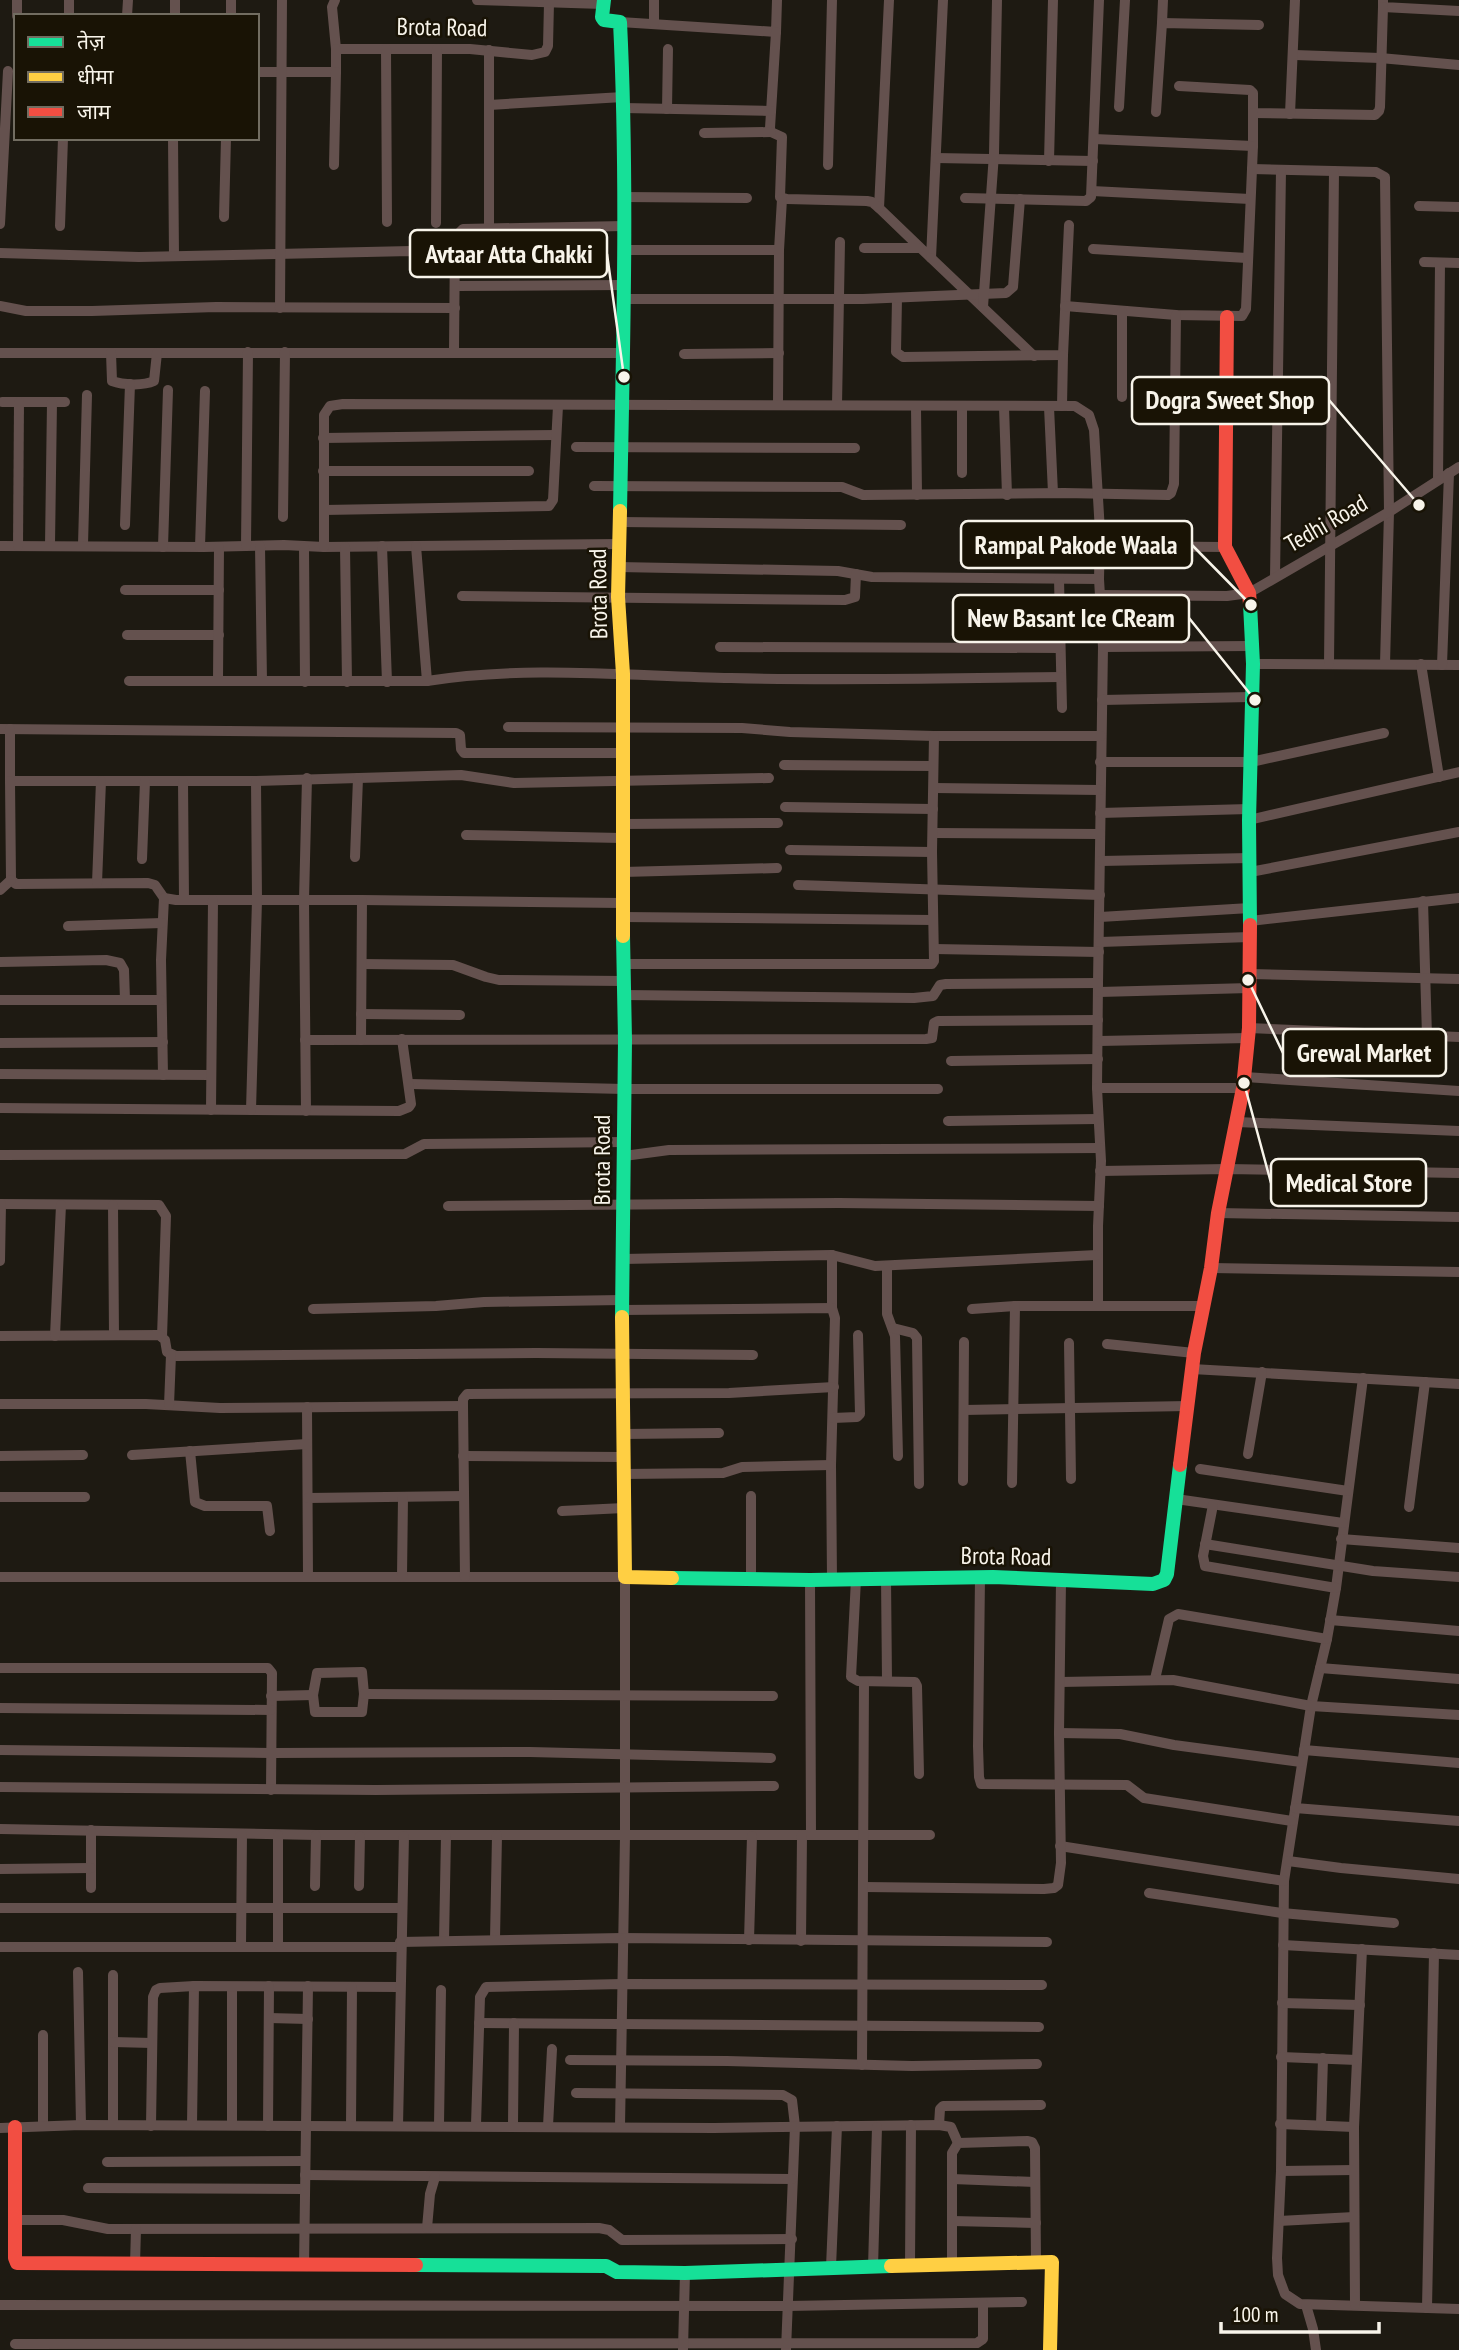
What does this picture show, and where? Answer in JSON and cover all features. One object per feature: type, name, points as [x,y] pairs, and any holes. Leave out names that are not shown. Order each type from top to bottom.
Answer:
[{"type":"street","points":[[280,308],[282,0]]},
{"type":"street","points":[[334,165],[336,49],[332,7],[335,0]]},
{"type":"street","name":"Brota Road","points":[[477,0],[604,2],[604,20],[620,22],[625,250],[618,544],[623,674],[622,910],[625,1040],[622,1394],[625,1577],[810,1580],[980,1577],[1153,1584],[1164,1580],[1167,1574],[1194,1353],[1244,1083],[1250,981],[1249,815],[1253,664],[1249,593]]},
{"type":"street","points":[[654,0],[654,24]]},
{"type":"street","points":[[771,132],[777,0]]},
{"type":"street","points":[[828,165],[832,0]]},
{"type":"street","points":[[879,208],[889,0]]},
{"type":"street","points":[[930,258],[943,0]]},
{"type":"street","points":[[983,307],[994,160],[996,0]]},
{"type":"street","points":[[1049,161],[1052,0]]},
{"type":"street","points":[[965,198],[1086,201],[1091,197],[1099,0]]},
{"type":"street","points":[[1119,107],[1125,0]]},
{"type":"street","points":[[1156,112],[1163,0]]},
{"type":"street","points":[[1290,114],[1295,0]]},
{"type":"street","points":[[1253,113],[1377,114],[1380,107],[1382,2],[1459,11]]},
{"type":"street","name":"Brota Road","points":[[336,49],[489,50],[532,55],[545,52],[548,46],[549,3]]},
{"type":"street","points":[[620,22],[776,32]]},
{"type":"street","points":[[1162,23],[1259,25]]},
{"type":"street","points":[[386,49],[387,222]]},
{"type":"street","points":[[436,223],[437,49]]},
{"type":"street","points":[[667,109],[668,49]]},
{"type":"street","points":[[489,50],[489,229]]},
{"type":"street","points":[[1294,55],[1380,58],[1459,65]]},
{"type":"street","points":[[0,224],[8,71]]},
{"type":"street","points":[[259,72],[336,72]]},
{"type":"street","points":[[1065,306],[1122,312],[1227,317],[1242,316],[1245,313],[1253,93],[1250,90],[1180,86]]},
{"type":"street","points":[[489,105],[623,103],[667,109],[771,111]]},
{"type":"street","points":[[704,133],[771,132],[782,137],[779,195],[782,199],[778,404]]},
{"type":"street","points":[[1094,139],[1253,146]]},
{"type":"street","points":[[60,226],[63,140]]},
{"type":"street","points":[[173,140],[174,256]]},
{"type":"street","points":[[224,217],[226,140]]},
{"type":"street","points":[[936,158],[1093,161]]},
{"type":"street","points":[[1252,169],[1376,173],[1382,174],[1386,181],[1389,512],[1385,664]]},
{"type":"street","points":[[1275,577],[1281,170]]},
{"type":"street","points":[[1329,664],[1334,171]]},
{"type":"street","points":[[1092,191],[1250,199]]},
{"type":"street","points":[[624,197],[747,198]]},
{"type":"street","points":[[782,199],[872,202],[1034,356]]},
{"type":"street","points":[[456,286],[779,299],[897,298],[1006,293],[1013,287],[1020,200]]},
{"type":"street","points":[[1419,206],[1459,206]]},
{"type":"street","points":[[1062,406],[1069,225]]},
{"type":"street","points":[[454,351],[455,237],[458,232],[463,229],[624,226]]},
{"type":"street","points":[[837,405],[840,242]]},
{"type":"street","points":[[864,248],[919,248]]},
{"type":"street","points":[[1093,249],[1247,258]]},
{"type":"street","points":[[625,250],[779,250]]},
{"type":"street","points":[[0,253],[174,256],[411,251],[455,253]]},
{"type":"street","points":[[1424,262],[1459,263]]},
{"type":"street","points":[[1438,480],[1440,263]]},
{"type":"street","points":[[897,298],[896,352],[903,356],[1063,355]]},
{"type":"street","points":[[0,306],[26,311],[455,308]]},
{"type":"street","points":[[1122,312],[1122,397]]},
{"type":"street","points":[[594,486],[842,487],[861,494],[1053,493],[1161,496],[1171,493],[1173,489],[1176,315]]},
{"type":"street","points":[[1100,595],[1227,596],[1249,593],[1225,547],[1227,317]]},
{"type":"street","points":[[246,546],[248,352]]},
{"type":"street","points":[[283,517],[285,352]]},
{"type":"street","points":[[0,353],[624,353]]},
{"type":"street","points":[[111,353],[112,381],[149,384],[154,381],[157,353]]},
{"type":"street","points":[[684,354],[779,353]]},
{"type":"street","points":[[125,525],[130,384]]},
{"type":"street","points":[[163,547],[167,390]]},
{"type":"street","points":[[200,547],[205,391]]},
{"type":"street","points":[[83,545],[87,395]]},
{"type":"street","points":[[2,402],[65,402]]},
{"type":"street","points":[[18,546],[19,402]]},
{"type":"street","points":[[50,545],[52,402]]},
{"type":"street","points":[[324,547],[323,438],[324,415],[330,406],[1075,406],[1088,415],[1094,430],[1103,647],[1097,1088],[1100,1149],[1098,1306]]},
{"type":"street","points":[[324,510],[549,506],[553,500],[558,406]]},
{"type":"street","points":[[916,407],[917,495]]},
{"type":"street","points":[[962,407],[962,473]]},
{"type":"street","points":[[1004,407],[1007,495]]},
{"type":"street","points":[[1049,407],[1053,493]]},
{"type":"street","points":[[323,438],[556,435]]},
{"type":"street","points":[[576,447],[855,448]]},
{"type":"street","name":"Tedhi Road","points":[[1249,593],[1389,512],[1459,467]]},
{"type":"street","points":[[323,471],[529,471]]},
{"type":"street","points":[[1442,665],[1449,473]]},
{"type":"street","points":[[620,522],[901,525]]},
{"type":"street","points":[[0,546],[345,547],[618,544]]},
{"type":"street","points":[[260,546],[262,681]]},
{"type":"street","points":[[382,546],[387,681]]},
{"type":"street","points":[[416,546],[427,681]]},
{"type":"street","points":[[1100,546],[1225,547]]},
{"type":"street","points":[[218,680],[219,547]]},
{"type":"street","points":[[304,547],[305,682]]},
{"type":"street","points":[[345,547],[347,682]]},
{"type":"street","points":[[618,567],[838,571],[872,577],[1099,579]]},
{"type":"street","points":[[462,596],[845,600],[855,597],[856,574]]},
{"type":"street","points":[[1059,579],[1062,708]]},
{"type":"street","points":[[125,590],[219,590]]},
{"type":"street","points":[[127,635],[219,635]]},
{"type":"street","points":[[1103,647],[1251,646]]},
{"type":"street","points":[[720,647],[1060,648]]},
{"type":"street","points":[[1253,664],[1459,665]]},
{"type":"street","points":[[1421,664],[1439,776]]},
{"type":"street","points":[[129,681],[427,681],[472,675],[623,674],[744,678],[1061,677]]},
{"type":"street","points":[[1102,700],[1251,697]]},
{"type":"street","points":[[508,727],[742,728],[934,736],[1101,736]]},
{"type":"street","points":[[163,1075],[164,898],[155,885],[148,883],[16,884],[12,880],[10,782],[5,729],[456,733],[460,735],[464,753],[622,753]]},
{"type":"street","points":[[1100,762],[1251,762],[1384,733]]},
{"type":"street","points":[[624,964],[931,964],[934,961],[934,736]]},
{"type":"street","points":[[784,765],[933,766]]},
{"type":"street","points":[[1100,813],[1249,815],[1459,772]]},
{"type":"street","points":[[10,782],[256,781],[461,775],[514,783],[769,778]]},
{"type":"street","points":[[306,1111],[304,900],[307,778]]},
{"type":"street","points":[[355,857],[358,778]]},
{"type":"street","points":[[97,883],[101,781]]},
{"type":"street","points":[[142,859],[145,781]]},
{"type":"street","points":[[183,781],[184,900]]},
{"type":"street","points":[[251,1110],[257,900],[256,781]]},
{"type":"street","points":[[934,788],[1100,790]]},
{"type":"street","points":[[785,807],[933,809]]},
{"type":"street","points":[[466,835],[778,823]]},
{"type":"street","points":[[933,832],[1100,834]]},
{"type":"street","points":[[1101,861],[1250,865],[1459,832]]},
{"type":"street","points":[[790,850],[932,852]]},
{"type":"street","points":[[623,872],[777,868]]},
{"type":"street","points":[[0,890],[12,880]]},
{"type":"street","points":[[798,885],[1100,895]]},
{"type":"street","points":[[164,898],[362,900],[933,920]]},
{"type":"street","points":[[1100,917],[1250,915],[1459,898]]},
{"type":"street","points":[[211,1110],[213,900]]},
{"type":"street","points":[[361,1040],[362,900]]},
{"type":"street","points":[[1423,901],[1427,1036]]},
{"type":"street","points":[[68,926],[162,923]]},
{"type":"street","points":[[934,949],[1100,947],[1250,937]]},
{"type":"street","points":[[0,962],[106,960],[120,963],[124,970],[125,1000]]},
{"type":"street","points":[[362,964],[453,965],[499,979],[624,988],[914,998],[933,996],[940,985],[946,984],[1098,987],[1250,981],[1459,979]]},
{"type":"street","points":[[0,1000],[162,1000]]},
{"type":"street","points":[[361,1014],[460,1015]]},
{"type":"street","points":[[305,1040],[926,1040],[932,1038],[934,1023],[938,1021],[1098,1020]]},
{"type":"street","points":[[1099,1041],[1248,1033],[1459,1037]]},
{"type":"street","points":[[0,1108],[404,1110],[411,1104],[402,1040]]},
{"type":"street","points":[[0,1043],[163,1042]]},
{"type":"street","points":[[951,1061],[1098,1059]]},
{"type":"street","points":[[0,1074],[211,1075]]},
{"type":"street","points":[[1097,1088],[1244,1083],[1459,1091]]},
{"type":"street","points":[[410,1084],[624,1088],[938,1088]]},
{"type":"street","points":[[948,1121],[1098,1119]]},
{"type":"street","points":[[1237,1122],[1459,1131]]},
{"type":"street","points":[[0,1155],[405,1154],[424,1144],[669,1150],[1100,1149]]},
{"type":"street","points":[[1100,1171],[1227,1169],[1459,1173]]},
{"type":"street","points":[[448,1206],[839,1203],[1099,1206]]},
{"type":"street","points":[[0,1261],[1,1204],[159,1205],[166,1216],[163,1337],[167,1352],[171,1355],[753,1355]]},
{"type":"street","points":[[55,1336],[61,1205]]},
{"type":"street","points":[[113,1205],[114,1335]]},
{"type":"street","points":[[1218,1213],[1459,1217]]},
{"type":"street","points":[[624,1259],[832,1255],[875,1266],[887,1266],[1097,1255]]},
{"type":"street","points":[[832,1255],[832,1308],[835,1318],[831,1465],[832,1579]]},
{"type":"street","points":[[887,1266],[887,1314],[895,1336],[898,1456]]},
{"type":"street","points":[[1211,1268],[1459,1272]]},
{"type":"street","points":[[313,1309],[484,1302],[832,1308]]},
{"type":"street","points":[[972,1309],[1015,1306],[1204,1306]]},
{"type":"street","points":[[1012,1483],[1015,1306]]},
{"type":"street","points":[[0,1327],[0,1336],[163,1337]]},
{"type":"street","points":[[893,1328],[914,1334],[917,1338],[919,1485]]},
{"type":"street","points":[[834,1418],[857,1417],[860,1414],[858,1335]]},
{"type":"street","points":[[963,1481],[964,1342]]},
{"type":"street","points":[[1069,1343],[1070,1479]]},
{"type":"street","points":[[1107,1343],[1194,1353]]},
{"type":"street","points":[[169,1405],[171,1355]]},
{"type":"street","points":[[1192,1368],[1459,1384]]},
{"type":"street","points":[[1248,1454],[1262,1372]]},
{"type":"street","points":[[1363,1378],[1331,1620],[1311,1706],[1284,1881],[1281,2171],[1277,2258],[1280,2284],[1285,2294],[1292,2301],[1306,2305],[1459,2309]]},
{"type":"street","points":[[1409,1507],[1425,1382]]},
{"type":"street","points":[[465,1577],[463,1399],[467,1394],[729,1393],[834,1387]]},
{"type":"street","points":[[0,1404],[220,1408],[463,1406]]},
{"type":"street","points":[[964,1410],[1188,1406]]},
{"type":"street","points":[[307,1407],[308,1577]]},
{"type":"street","points":[[624,1434],[719,1433]]},
{"type":"street","points":[[132,1455],[307,1444]]},
{"type":"street","points":[[190,1451],[195,1502],[205,1506],[267,1506],[270,1531]]},
{"type":"street","points":[[0,1457],[83,1455]]},
{"type":"street","points":[[463,1456],[623,1457]]},
{"type":"street","points":[[623,1474],[723,1473],[742,1467],[831,1465]]},
{"type":"street","points":[[1200,1469],[1348,1491]]},
{"type":"street","points":[[308,1498],[464,1496]]},
{"type":"street","points":[[751,1496],[751,1578]]},
{"type":"street","points":[[0,1497],[85,1497]]},
{"type":"street","points":[[402,1577],[403,1497]]},
{"type":"street","points":[[1176,1499],[1343,1523]]},
{"type":"street","points":[[1213,1505],[1202,1556],[1205,1566],[1336,1588]]},
{"type":"street","points":[[562,1511],[624,1508]]},
{"type":"street","points":[[1341,1539],[1459,1548]]},
{"type":"street","points":[[1205,1544],[1373,1571],[1459,1577]]},
{"type":"street","points":[[0,1577],[625,1577],[625,1836],[620,2126]]},
{"type":"street","points":[[980,1577],[978,1720],[980,1782],[985,1786],[1127,1785],[1144,1798],[1292,1821]]},
{"type":"street","points":[[886,1578],[887,1681]]},
{"type":"street","points":[[856,1579],[850,1672],[854,1680],[864,1682],[915,1682],[919,1774]]},
{"type":"street","points":[[801,1941],[807,1835],[810,1580]]},
{"type":"street","points":[[863,1887],[1054,1888],[1060,1877],[1061,1581]]},
{"type":"street","points":[[1155,1679],[1169,1619],[1178,1614],[1327,1639]]},
{"type":"street","points":[[1331,1620],[1459,1631]]},
{"type":"street","points":[[0,1668],[268,1668],[272,1673],[271,1790]]},
{"type":"street","points":[[1320,1668],[1459,1679]]},
{"type":"street","points":[[320,1672],[362,1672],[364,1694],[363,1709],[359,1713],[314,1712],[315,1676],[320,1672]]},
{"type":"street","points":[[1060,1682],[1155,1679],[1194,1683],[1311,1706],[1459,1715]]},
{"type":"street","points":[[862,2065],[864,1682]]},
{"type":"street","points":[[364,1694],[774,1696]]},
{"type":"street","points":[[271,1696],[313,1695]]},
{"type":"street","points":[[0,1708],[271,1710]]},
{"type":"street","points":[[1059,1733],[1120,1734],[1174,1745],[1301,1762]]},
{"type":"street","points":[[0,1749],[271,1753],[530,1752],[771,1758]]},
{"type":"street","points":[[1304,1750],[1459,1763]]},
{"type":"street","points":[[0,1787],[485,1790],[774,1786]]},
{"type":"street","points":[[1294,1808],[1459,1821]]},
{"type":"street","points":[[0,1829],[360,1836],[930,1835]]},
{"type":"street","points":[[91,1830],[91,1888]]},
{"type":"street","points":[[241,1946],[242,1834]]},
{"type":"street","points":[[278,1835],[278,1947]]},
{"type":"street","points":[[315,1886],[316,1835]]},
{"type":"street","points":[[444,1941],[446,1835]]},
{"type":"street","points":[[495,1939],[498,1835]]},
{"type":"street","points":[[359,1886],[360,1836]]},
{"type":"street","points":[[398,2126],[404,1836]]},
{"type":"street","points":[[749,1940],[752,1836]]},
{"type":"street","points":[[1060,1846],[1284,1881]]},
{"type":"street","points":[[1287,1861],[1459,1879]]},
{"type":"street","points":[[0,1869],[91,1868]]},
{"type":"street","points":[[1149,1894],[1282,1913],[1394,1923]]},
{"type":"street","points":[[0,1908],[401,1908]]},
{"type":"street","points":[[0,1947],[278,1947],[495,1939],[622,1938],[1047,1942]]},
{"type":"street","points":[[1283,1945],[1459,1955]]},
{"type":"street","points":[[1355,2305],[1354,2127],[1362,1949]]},
{"type":"street","points":[[1427,2308],[1434,1953]]},
{"type":"street","points":[[78,1972],[81,2125]]},
{"type":"street","points":[[113,1975],[113,2125]]},
{"type":"street","points":[[476,2125],[480,1997],[486,1987],[622,1984],[1042,1985]]},
{"type":"street","points":[[151,2126],[153,1997],[156,1990],[194,1986],[400,1987]]},
{"type":"street","points":[[192,2125],[194,1986]]},
{"type":"street","points":[[268,2126],[269,1986]]},
{"type":"street","points":[[304,2266],[308,1986]]},
{"type":"street","points":[[232,1987],[232,2125]]},
{"type":"street","points":[[351,2126],[352,1987]]},
{"type":"street","points":[[439,2125],[441,1990]]},
{"type":"street","points":[[1282,2003],[1360,2005]]},
{"type":"street","points":[[269,2018],[308,2019]]},
{"type":"street","points":[[479,2022],[1039,2027]]},
{"type":"street","points":[[513,2125],[514,2022]]},
{"type":"street","points":[[43,2035],[43,2126]]},
{"type":"street","points":[[113,2042],[152,2043]]},
{"type":"street","points":[[548,2126],[552,2049]]},
{"type":"street","points":[[1281,2057],[1357,2060]]},
{"type":"street","points":[[1321,2125],[1323,2058]]},
{"type":"street","points":[[570,2060],[862,2065],[1037,2064]]},
{"type":"street","points":[[576,2094],[788,2096],[793,2103],[794,2126],[786,2347]]},
{"type":"street","points":[[939,2125],[940,2109],[943,2106],[1041,2105]]},
{"type":"street","points":[[1280,2124],[1354,2127]]},
{"type":"street","points":[[0,2128],[81,2125],[939,2125],[951,2127],[958,2143]]},
{"type":"street","points":[[910,2265],[911,2125]]},
{"type":"street","points":[[831,2267],[837,2126]]},
{"type":"street","points":[[15,2127],[17,2263],[606,2266],[617,2272],[685,2273],[1052,2262],[1050,2350]]},
{"type":"street","points":[[873,2267],[877,2127]]},
{"type":"street","points":[[958,2143],[1032,2142],[1035,2148],[1036,2262]]},
{"type":"street","points":[[952,2265],[952,2153],[958,2143]]},
{"type":"street","points":[[107,2162],[305,2161]]},
{"type":"street","points":[[1281,2171],[1354,2170]]},
{"type":"street","points":[[304,2175],[792,2179]]},
{"type":"street","points":[[427,2228],[430,2194],[435,2177]]},
{"type":"street","points":[[952,2179],[1035,2182]]},
{"type":"street","points":[[88,2188],[305,2189]]},
{"type":"street","points":[[1279,2221],[1353,2217]]},
{"type":"street","points":[[15,2220],[63,2220],[94,2227],[136,2229],[599,2228],[609,2230],[622,2240],[792,2239]]},
{"type":"street","points":[[952,2221],[1036,2222]]},
{"type":"street","points":[[135,2264],[136,2229]]},
{"type":"street","points":[[683,2347],[685,2273]]},
{"type":"street","points":[[0,2305],[787,2306],[1022,2302]]},
{"type":"street","points":[[983,2303],[985,2350]]},
{"type":"street","points":[[1306,2305],[1316,2350]]},
{"type":"street","points":[[15,2344],[827,2347],[977,2343],[983,2339]]},
{"type":"traffic: fast","points":[[604,0],[604,20],[620,22],[624,144],[620,511]]},
{"type":"traffic: fast","points":[[1250,604],[1253,664],[1249,820],[1250,925]]},
{"type":"traffic: fast","points":[[622,1317],[625,1040],[623,936]]},
{"type":"traffic: fast","points":[[672,1578],[810,1580],[993,1577],[1153,1584],[1164,1580],[1167,1574],[1180,1465]]},
{"type":"traffic: fast","points":[[416,2265],[606,2266],[617,2272],[685,2273],[891,2266]]},
{"type":"traffic: slow","points":[[620,511],[618,597],[623,674],[623,936]]},
{"type":"traffic: slow","points":[[622,1317],[625,1577],[672,1578]]},
{"type":"traffic: slow","points":[[891,2266],[1052,2262],[1050,2350]]},
{"type":"traffic: jam","points":[[1227,317],[1225,547],[1249,593],[1250,604]]},
{"type":"traffic: jam","points":[[1180,1465],[1194,1353],[1243,1088],[1249,1028],[1250,925]]},
{"type":"traffic: jam","points":[[15,2127],[17,2263],[416,2265]]},
{"type":"place","name":"Avtaar Atta Chakki","points":[[624,377]]},
{"type":"place","name":"Dogra Sweet Shop","points":[[1419,505]]},
{"type":"place","name":"Rampal Pakode Waala","points":[[1251,605]]},
{"type":"place","name":"New Basant Ice CReam","points":[[1255,700]]},
{"type":"place","name":"Grewal Market","points":[[1248,980]]},
{"type":"place","name":"Medical Store","points":[[1244,1083]]}]
